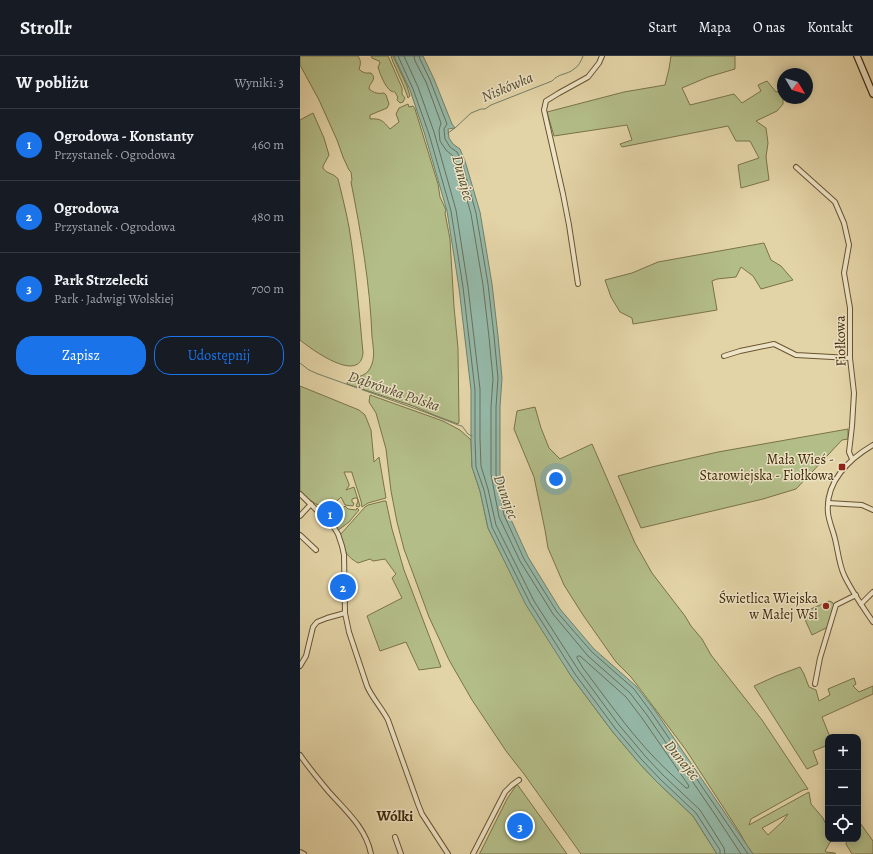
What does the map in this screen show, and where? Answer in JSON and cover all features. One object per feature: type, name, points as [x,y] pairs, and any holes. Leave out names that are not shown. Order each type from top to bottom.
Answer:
[{"type":"street","points":[[578,284],[563,194],[544,110],[546,101],[588,77],[599,64],[602,56]]},
{"type":"street","points":[[857,56],[873,94]]},
{"type":"street","name":"Fiołkowa","points":[[796,167],[835,202],[844,223],[848,245],[844,273],[850,308],[850,358],[854,393],[849,452],[852,459]]},
{"type":"street","points":[[724,356],[774,344],[796,354],[850,358]]},
{"type":"street","points":[[873,445],[852,459],[841,471],[833,486],[828,503],[828,514],[844,574],[873,622]]},
{"type":"street","points":[[300,494],[333,526],[338,534],[344,555],[345,613],[349,632],[367,686],[386,715],[420,809],[448,854]]},
{"type":"street","points":[[828,503],[862,505],[873,510]]},
{"type":"street","points":[[300,516],[311,504]]},
{"type":"street","points":[[300,535],[316,550]]},
{"type":"street","points":[[861,604],[873,592]]},
{"type":"street","points":[[815,684],[820,658],[836,605],[856,595]]},
{"type":"street","points":[[300,666],[306,656],[314,627],[317,622],[345,613]]},
{"type":"street","points":[[300,755],[312,773],[358,826],[367,841],[371,854]]},
{"type":"street","points":[[474,854],[505,792],[519,780]]},
{"type":"street","points":[[395,837],[401,854]]},
{"type":"street","points":[[300,852],[304,854]]},
{"type":"green space","points":[[300,56],[358,56],[360,59],[359,69],[365,73],[371,73],[374,77],[369,89],[376,93],[384,93],[389,104],[387,108],[370,115],[370,119],[382,121],[390,129],[399,122],[396,114],[399,108],[408,104],[409,107],[413,106],[415,109],[438,184],[440,197],[446,210],[445,213],[450,239],[458,348],[458,424],[413,406],[347,384],[348,379],[359,377],[368,371],[372,364],[374,350],[364,259],[351,182],[351,172],[343,157],[319,100],[300,65]]},
{"type":"green space","points":[[371,56],[388,56],[402,88],[402,94],[405,98],[403,102],[400,103],[397,100],[398,97],[395,92],[391,91],[387,87],[381,77],[378,67],[380,63],[379,61]]},
{"type":"green space","points":[[391,56],[393,56],[407,86],[410,96],[408,98],[404,87]]},
{"type":"green space","points":[[671,56],[735,56],[735,69],[708,77],[682,88],[690,105],[734,94],[742,103],[761,91],[758,85],[767,81],[777,92],[777,104],[783,104],[777,111],[756,121],[766,128],[768,143],[766,157],[769,180],[741,188],[738,165],[759,158],[750,141],[736,141],[728,126],[622,147],[620,144],[632,140],[627,125],[554,136],[547,112],[624,92],[665,85]]},
{"type":"green space","points":[[313,113],[324,138],[329,155],[323,168],[338,179],[349,227],[363,353],[360,362],[353,366],[334,362],[324,357],[300,340],[300,120]]},
{"type":"green space","points":[[764,243],[771,260],[781,266],[793,280],[761,289],[753,276],[741,267],[736,277],[712,281],[717,310],[633,324],[632,318],[620,312],[611,297],[605,280],[632,273],[658,262]]},
{"type":"green space","points":[[300,386],[359,410],[365,415],[371,430],[374,462],[379,457],[386,498],[368,503],[362,507],[352,472],[344,472],[349,484],[346,490],[354,487],[360,506],[358,507],[356,506],[358,501],[357,498],[352,499],[352,502],[354,503],[353,506],[345,505],[341,497],[337,501],[330,501],[319,505],[310,500],[300,491]]},
{"type":"green space","points":[[370,395],[443,421],[460,430],[471,440],[472,467],[480,491],[488,528],[500,552],[571,676],[612,731],[639,763],[693,816],[717,854],[581,854],[506,751],[472,700],[449,660],[429,617],[404,549],[391,491],[386,449],[376,413],[369,402]]},
{"type":"green space","points":[[535,407],[549,448],[560,459],[592,444],[635,543],[652,573],[702,639],[711,655],[762,720],[808,789],[803,790],[751,819],[749,825],[809,792],[811,804],[825,822],[825,842],[830,842],[825,851],[836,854],[753,854],[686,750],[631,677],[616,662],[564,585],[548,548],[534,477],[514,429],[517,411]],"holes":[[[788,814],[783,821],[768,835],[762,828]]]},
{"type":"green space","points":[[848,429],[848,439],[842,440],[796,489],[763,499],[641,528],[618,476],[718,452]]},
{"type":"green space","points":[[386,501],[392,529],[404,570],[441,667],[419,670],[406,642],[380,651],[367,616],[402,598],[392,578],[396,574],[385,559],[373,561],[370,559],[358,563],[353,560],[347,555],[340,535],[365,507]]},
{"type":"green space","points":[[333,505],[338,507],[340,511],[339,517],[336,520],[326,509]]},
{"type":"green space","points":[[345,506],[348,509],[356,510],[357,508],[359,510],[349,522],[337,531],[338,525],[344,515],[343,508]]},
{"type":"green space","points":[[829,601],[834,605],[828,627],[812,635],[802,613]]},
{"type":"green space","points":[[800,667],[809,687],[816,690],[819,701],[830,695],[828,689],[854,678],[856,684],[853,686],[859,692],[873,686],[873,694],[822,717],[829,734],[825,734],[825,746],[813,751],[818,764],[807,769],[754,686]]},
{"type":"green space","points":[[517,784],[567,854],[479,854],[507,799]]},
{"type":"green space","points":[[861,824],[873,841],[873,854],[852,854],[846,844],[846,842],[861,842]]},
{"type":"water","name":"Dunajec","points":[[394,56],[423,56],[455,128],[448,129],[449,138],[453,144],[460,149],[480,212],[492,284],[502,378],[500,407],[500,474],[508,513],[528,557],[560,609],[594,649],[636,686],[654,709],[753,854],[717,854],[693,816],[657,782],[612,731],[571,676],[526,605],[488,528],[480,491],[472,467],[471,390],[459,288],[447,211],[410,90]]},
{"type":"waterway","name":"Niskówka","points":[[448,133],[471,113],[485,109],[491,105],[552,81],[555,78],[571,71],[579,65],[583,56]]},
{"type":"waterway","name":"Dąbrówka Polska","points":[[300,363],[309,370],[318,374],[462,426],[468,434],[472,436]]},
{"type":"place","name":"Mała Wieś - Starowiejska - Fiołkowa","points":[[842,467]]},
{"type":"place","name":"Ogrodowa - Konstanty","points":[[330,514]]},
{"type":"place","name":"Ogrodowa","points":[[343,587]]},
{"type":"place","name":"Świetlica Wiejska w Małej Wsi","points":[[826,606]]},
{"type":"place","name":"Park Strzelecki","points":[[520,826]]},
{"type":"district","name":"Wólki","points":[[395,816]]}]
